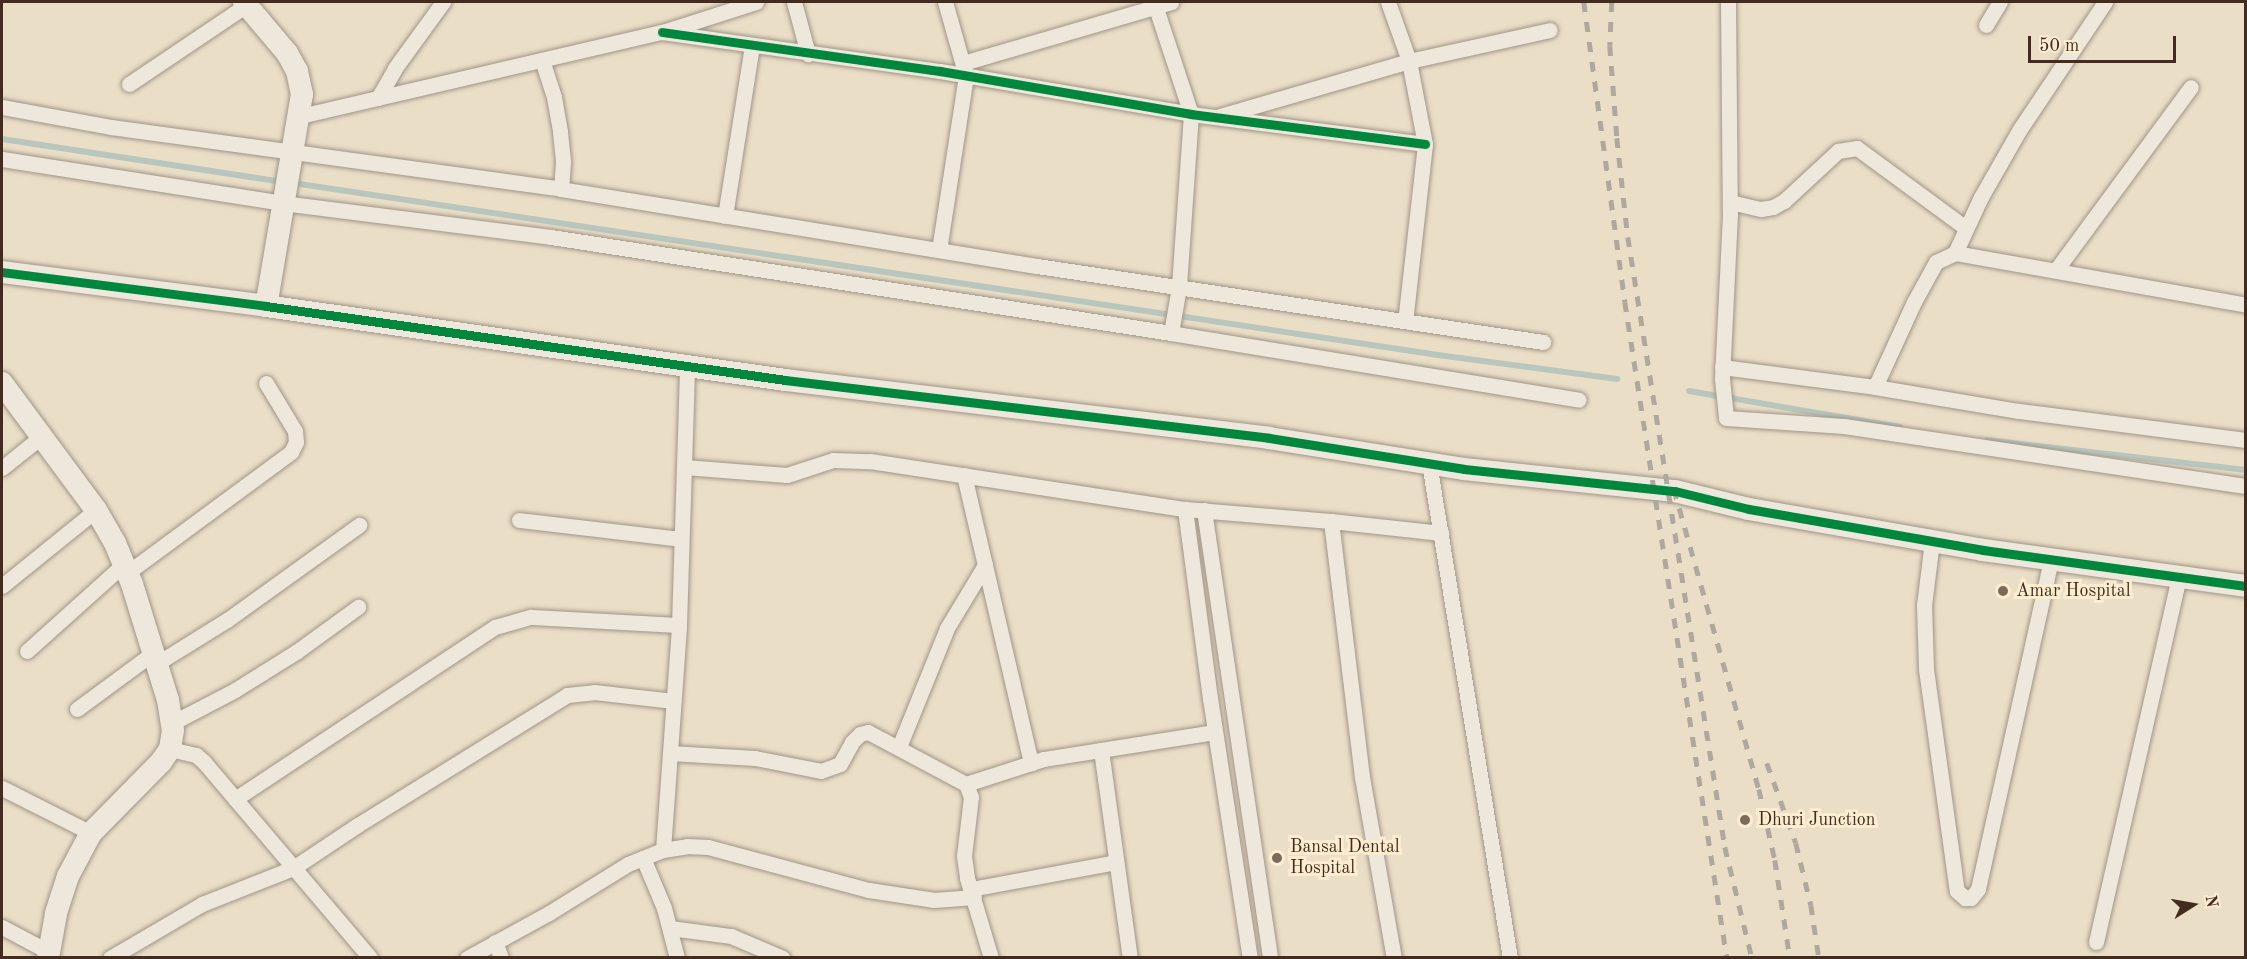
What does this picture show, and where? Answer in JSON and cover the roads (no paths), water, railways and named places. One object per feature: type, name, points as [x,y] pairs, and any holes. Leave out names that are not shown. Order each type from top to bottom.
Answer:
[{"type":"street","points":[[378,98],[395,68],[443,2]]},
{"type":"street","points":[[300,116],[662,32],[756,2]]},
{"type":"street","points":[[794,2],[808,54]]},
{"type":"street","points":[[939,250],[965,70],[945,2]]},
{"type":"street","points":[[1388,2],[1408,61],[1425,144],[1405,321]]},
{"type":"street","points":[[1728,2],[1730,202],[1722,373],[1723,410],[1726,418],[1844,426],[2246,486]]},
{"type":"street","points":[[1986,25],[2000,2]]},
{"type":"street","points":[[1954,253],[1981,197],[2020,129],[2105,2]]},
{"type":"street","points":[[129,84],[248,3],[287,53],[297,71],[302,94],[266,306]]},
{"type":"street","points":[[965,70],[1160,3],[1191,114],[1178,294],[1172,329]]},
{"type":"street","points":[[1214,117],[1408,61],[1550,30]]},
{"type":"street","points":[[662,32],[808,54],[965,70],[1191,114],[1425,144]]},
{"type":"street","points":[[725,216],[752,46]]},
{"type":"street","points":[[542,60],[554,97],[560,132],[563,162],[561,189]]},
{"type":"street","points":[[2056,270],[2191,87]]},
{"type":"street","points":[[2,107],[111,127],[561,189],[939,250],[1178,294],[1405,321],[1543,342]]},
{"type":"street","points":[[1730,202],[1761,209],[1773,207],[1784,201],[1838,151],[1857,148],[1966,228]]},
{"type":"street","points":[[2,159],[285,190],[551,237],[1172,329],[1579,400]]},
{"type":"street","points":[[1875,387],[1914,302],[1936,262],[1954,253],[2246,305]]},
{"type":"street","points":[[2,272],[266,306],[950,401],[1178,426],[1464,469],[1675,491],[1749,509],[1932,541],[2051,560],[2246,586]]},
{"type":"street","points":[[663,850],[679,625],[687,366]]},
{"type":"street","points":[[1722,373],[1875,387],[2019,411],[2246,440]]},
{"type":"street","points":[[2,383],[96,510],[126,568],[168,700],[172,723],[170,749],[91,833],[68,876],[56,914],[48,955],[2,927]]},
{"type":"street","points":[[27,651],[126,568],[291,452],[296,442],[295,432],[267,383]]},
{"type":"street","points":[[2,468],[42,436]]},
{"type":"street","points":[[684,467],[787,475],[833,460],[870,461],[1185,509],[1331,520],[1441,533]]},
{"type":"street","points":[[1429,463],[1510,957]]},
{"type":"street","points":[[964,475],[1031,763]]},
{"type":"street","points":[[1185,509],[1215,732],[1250,957]]},
{"type":"street","points":[[2,586],[96,510]]},
{"type":"street","points":[[1204,510],[1270,957]]},
{"type":"street","points":[[519,520],[681,539]]},
{"type":"street","points":[[1331,520],[1362,777],[1394,957]]},
{"type":"street","points":[[77,710],[155,658],[227,620],[359,525]]},
{"type":"street","points":[[1932,541],[1924,604],[1926,669],[1957,891],[1965,898],[1971,898],[1978,890],[2051,560]]},
{"type":"street","points":[[899,747],[946,628],[985,565]]},
{"type":"street","points":[[2096,942],[2179,578]]},
{"type":"street","points":[[172,723],[235,690],[296,652],[358,607]]},
{"type":"street","points":[[235,799],[495,627],[531,617],[679,625]]},
{"type":"street","points":[[110,957],[202,904],[293,868],[365,820],[567,695],[594,692],[673,701]]},
{"type":"street","points":[[670,753],[755,758],[821,771],[840,764],[860,734],[868,732],[966,784],[971,797],[964,856],[972,893],[991,957]]},
{"type":"street","points":[[966,784],[1031,763],[1215,732]]},
{"type":"street","points":[[170,749],[196,755],[370,957]]},
{"type":"street","points":[[1101,750],[1130,957]]},
{"type":"street","points":[[2,788],[91,833]]},
{"type":"street","points":[[467,957],[628,864],[663,850],[687,846],[708,847],[869,890],[934,900],[1116,862]]},
{"type":"street","points":[[643,858],[670,928],[676,957]]},
{"type":"street","points":[[670,928],[731,936],[783,957]]},
{"type":"street","points":[[495,942],[501,957]]},
{"type":"waterway","points":[[2,139],[283,182]]},
{"type":"waterway","points":[[293,183],[1438,355],[1617,379]]},
{"type":"waterway","points":[[1689,391],[1900,427]]},
{"type":"waterway","points":[[1987,440],[2246,470]]},
{"type":"railway","points":[[1584,2],[1625,302],[1727,958]]},
{"type":"railway","points":[[1612,2],[1610,46],[1628,237],[1725,847],[1752,958]]},
{"type":"railway","points":[[1674,489],[1759,789],[1775,860],[1790,958]]},
{"type":"railway","points":[[1767,763],[1796,843],[1811,905],[1819,958]]},
{"type":"place","name":"Amar Hospital","points":[[2003,591]]},
{"type":"place","name":"Dhuri Junction","points":[[1745,820]]},
{"type":"place","name":"Bansal Dental Hospital","points":[[1277,858]]}]
